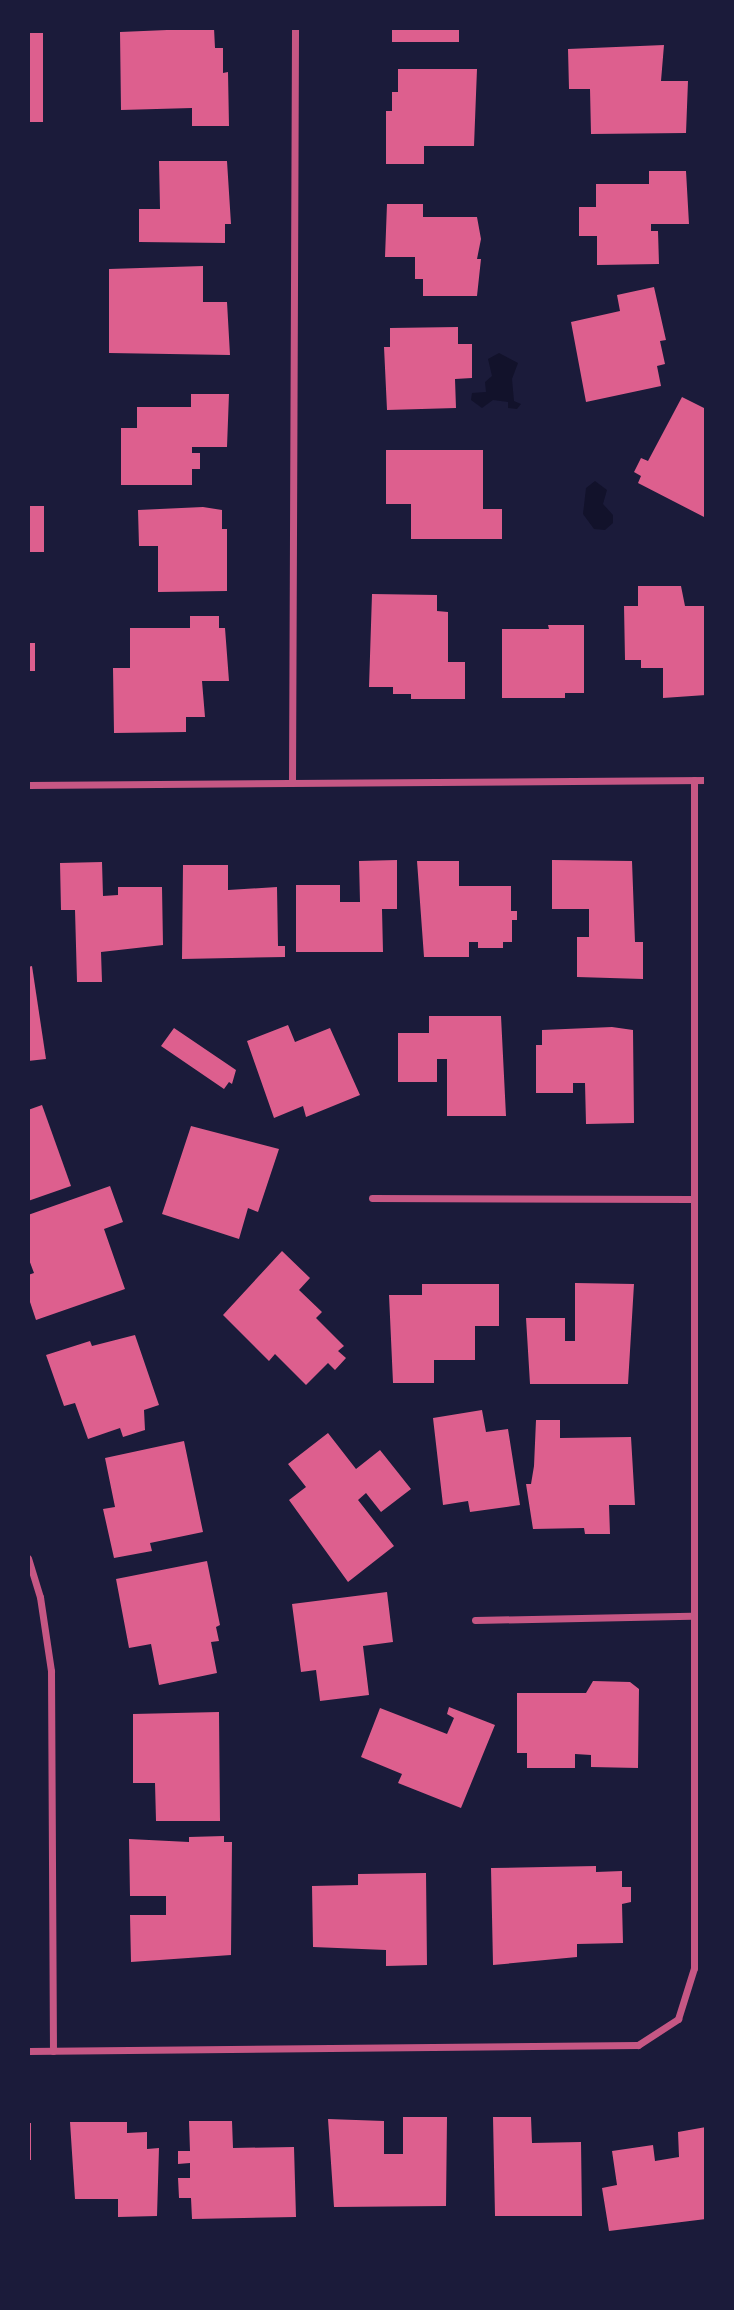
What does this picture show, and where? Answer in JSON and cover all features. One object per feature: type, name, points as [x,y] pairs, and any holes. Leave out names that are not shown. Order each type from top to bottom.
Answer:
[{"type":"street","points":[[292,783],[295,28]]},
{"type":"street","points":[[28,2051],[638,2045],[678,2019],[694,1968],[691,1199],[694,780]]},
{"type":"street","points":[[28,785],[706,780]]},
{"type":"street","points":[[372,1198],[691,1199]]},
{"type":"street","points":[[28,1558],[40,1597],[51,1671],[53,2051]]},
{"type":"street","points":[[475,1620],[691,1616]]},
{"type":"shaded area","points":[[499,353],[518,363],[512,379],[514,401],[521,404],[517,409],[508,408],[508,402],[493,400],[482,408],[471,400],[472,393],[486,392],[485,382],[492,376],[488,359]]},
{"type":"shaded area","points":[[595,481],[607,490],[603,504],[613,515],[613,523],[605,530],[594,529],[583,514],[586,488]]},
{"type":"building","points":[[214,28],[215,48],[223,48],[223,73],[228,72],[229,126],[192,126],[192,108],[121,110],[120,32]]},
{"type":"building","points":[[392,28],[459,28],[459,42],[392,42]]},
{"type":"building","points":[[28,33],[43,33],[43,122],[28,122]]},
{"type":"building","points":[[664,45],[661,81],[688,81],[686,133],[591,134],[590,89],[569,89],[568,49]]},
{"type":"building","points":[[398,69],[477,69],[474,146],[424,146],[424,164],[386,164],[386,111],[392,111],[392,92],[398,92]]},
{"type":"building","points":[[159,161],[227,161],[231,224],[225,224],[225,243],[139,242],[139,209],[160,209]]},
{"type":"building","points":[[649,171],[686,171],[689,224],[651,224],[651,231],[658,231],[659,264],[597,265],[597,236],[579,236],[579,207],[596,207],[596,184],[649,184]]},
{"type":"building","points":[[387,204],[423,204],[423,217],[477,217],[481,239],[477,259],[481,259],[477,296],[423,296],[423,279],[415,279],[415,257],[385,257]]},
{"type":"building","points":[[203,266],[203,302],[227,302],[230,355],[109,353],[109,269]]},
{"type":"building","points":[[654,287],[666,340],[660,341],[665,364],[657,366],[661,386],[586,402],[571,322],[620,311],[617,295]]},
{"type":"building","points":[[458,327],[458,344],[472,344],[472,378],[455,379],[456,408],[387,410],[384,347],[390,347],[390,328]]},
{"type":"building","points":[[191,394],[229,394],[227,447],[192,447],[192,453],[200,453],[200,469],[192,469],[192,485],[121,485],[121,428],[137,428],[137,407],[191,407]]},
{"type":"building","points":[[682,397],[706,409],[706,518],[638,483],[641,476],[634,472],[641,458],[648,461]]},
{"type":"building","points":[[386,450],[483,450],[483,509],[502,509],[502,539],[411,539],[411,504],[386,504]]},
{"type":"building","points":[[28,506],[44,506],[44,552],[28,552]]},
{"type":"building","points":[[203,507],[222,510],[222,529],[227,529],[227,591],[158,592],[158,546],[139,546],[138,510]]},
{"type":"building","points":[[638,586],[681,586],[685,606],[704,606],[706,695],[663,698],[663,668],[641,668],[641,660],[625,660],[624,606],[638,606]]},
{"type":"building","points":[[372,594],[437,595],[437,611],[448,612],[448,662],[465,662],[465,699],[411,699],[411,694],[393,694],[393,687],[369,687]]},
{"type":"building","points":[[190,616],[219,616],[219,628],[225,628],[229,681],[202,681],[205,717],[186,717],[186,732],[114,733],[113,668],[130,668],[130,628],[190,628]]},
{"type":"building","points":[[548,625],[584,625],[584,693],[565,693],[565,698],[502,698],[502,629],[549,629]]},
{"type":"building","points":[[28,643],[35,643],[35,671],[28,671]]},
{"type":"building","points":[[397,860],[397,909],[382,909],[383,952],[296,952],[296,885],[340,885],[340,902],[360,902],[359,861]]},
{"type":"building","points":[[552,860],[632,861],[635,942],[643,942],[643,979],[577,977],[577,937],[589,937],[589,909],[552,909]]},
{"type":"building","points":[[417,861],[459,861],[459,886],[511,886],[511,911],[517,911],[517,920],[512,920],[512,942],[503,942],[503,948],[478,948],[478,942],[469,942],[469,957],[424,957]]},
{"type":"building","points":[[102,862],[103,896],[118,895],[118,887],[162,887],[163,945],[101,952],[102,982],[77,982],[75,910],[61,910],[60,863]]},
{"type":"building","points":[[183,865],[228,865],[228,890],[277,887],[278,946],[285,946],[285,957],[182,959]]},
{"type":"building","points":[[32,966],[46,1059],[28,1061],[28,967]]},
{"type":"building","points":[[429,1016],[501,1016],[506,1116],[447,1116],[447,1059],[437,1059],[437,1082],[398,1082],[398,1033],[429,1033]]},
{"type":"building","points":[[288,1025],[295,1042],[330,1028],[360,1095],[306,1117],[303,1106],[274,1118],[247,1041]]},
{"type":"building","points":[[612,1027],[633,1030],[634,1123],[586,1124],[585,1083],[573,1083],[573,1093],[536,1093],[536,1045],[542,1045],[542,1030]]},
{"type":"building","points":[[174,1028],[236,1070],[232,1084],[229,1082],[224,1089],[161,1046]]},
{"type":"building","points":[[42,1105],[71,1186],[28,1201],[28,1110]]},
{"type":"building","points":[[191,1126],[279,1149],[258,1212],[248,1208],[239,1239],[162,1214]]},
{"type":"building","points":[[110,1186],[123,1222],[104,1229],[125,1289],[36,1320],[28,1296],[28,1275],[34,1273],[28,1257],[28,1215]]},
{"type":"building","points":[[282,1251],[310,1278],[299,1290],[322,1312],[316,1318],[344,1346],[338,1351],[346,1358],[335,1370],[328,1363],[306,1385],[275,1354],[269,1361],[223,1315]]},
{"type":"building","points":[[575,1283],[634,1284],[628,1384],[530,1384],[526,1318],[565,1318],[565,1341],[575,1341]]},
{"type":"building","points":[[422,1284],[499,1284],[499,1326],[475,1326],[475,1360],[434,1360],[434,1383],[393,1383],[389,1295],[422,1295]]},
{"type":"building","points":[[135,1335],[159,1405],[144,1410],[145,1430],[123,1437],[120,1428],[88,1439],[75,1403],[64,1406],[46,1355],[90,1341],[92,1346]]},
{"type":"building","points":[[482,1410],[486,1432],[508,1429],[520,1505],[470,1512],[468,1501],[443,1505],[433,1418]]},
{"type":"building","points":[[536,1420],[560,1420],[560,1438],[631,1437],[635,1505],[609,1505],[610,1534],[585,1534],[584,1528],[533,1529],[526,1484],[531,1484],[534,1466]]},
{"type":"building","points":[[328,1433],[356,1469],[380,1450],[411,1489],[381,1512],[366,1493],[358,1500],[394,1546],[348,1582],[289,1500],[306,1487],[288,1464]]},
{"type":"building","points":[[184,1441],[203,1532],[150,1543],[152,1551],[114,1558],[103,1509],[115,1507],[105,1458]]},
{"type":"building","points":[[207,1561],[220,1625],[216,1627],[219,1641],[211,1642],[217,1673],[159,1685],[151,1644],[129,1648],[116,1579]]},
{"type":"building","points":[[387,1592],[393,1642],[363,1646],[369,1695],[320,1701],[316,1670],[301,1672],[292,1604]]},
{"type":"building","points":[[593,1681],[630,1682],[639,1689],[638,1768],[591,1767],[591,1755],[575,1754],[575,1768],[527,1768],[527,1753],[517,1753],[517,1693],[586,1693]]},
{"type":"building","points":[[449,1707],[495,1725],[461,1808],[398,1783],[402,1774],[361,1757],[380,1708],[447,1734],[454,1718],[447,1714]]},
{"type":"building","points":[[219,1712],[220,1821],[156,1821],[155,1783],[133,1783],[133,1714]]},
{"type":"building","points":[[224,1836],[224,1842],[232,1842],[231,1955],[131,1962],[130,1915],[166,1915],[166,1896],[130,1896],[129,1839],[189,1842],[189,1837]]},
{"type":"building","points":[[596,1866],[596,1872],[622,1871],[622,1887],[631,1887],[631,1902],[622,1904],[623,1943],[577,1944],[577,1957],[493,1965],[491,1868]]},
{"type":"building","points":[[426,1873],[427,1965],[386,1966],[386,1950],[313,1947],[312,1886],[358,1885],[358,1874]]},
{"type":"building","points":[[403,2117],[447,2117],[446,2206],[334,2207],[328,2119],[384,2121],[384,2154],[403,2154]]},
{"type":"building","points":[[493,2117],[531,2117],[532,2143],[581,2142],[582,2216],[495,2216]]},
{"type":"building","points":[[189,2121],[232,2121],[233,2148],[294,2147],[296,2217],[192,2219],[191,2198],[179,2198],[178,2178],[190,2178],[190,2163],[178,2164],[178,2151],[190,2151]]},
{"type":"building","points":[[70,2122],[127,2122],[127,2133],[147,2132],[147,2149],[159,2148],[157,2216],[118,2217],[118,2199],[75,2199]]},
{"type":"building","points":[[28,2123],[31,2123],[31,2160],[28,2160]]},
{"type":"building","points":[[706,2127],[706,2219],[609,2231],[602,2188],[617,2185],[612,2151],[653,2145],[655,2161],[679,2157],[678,2132]]}]
